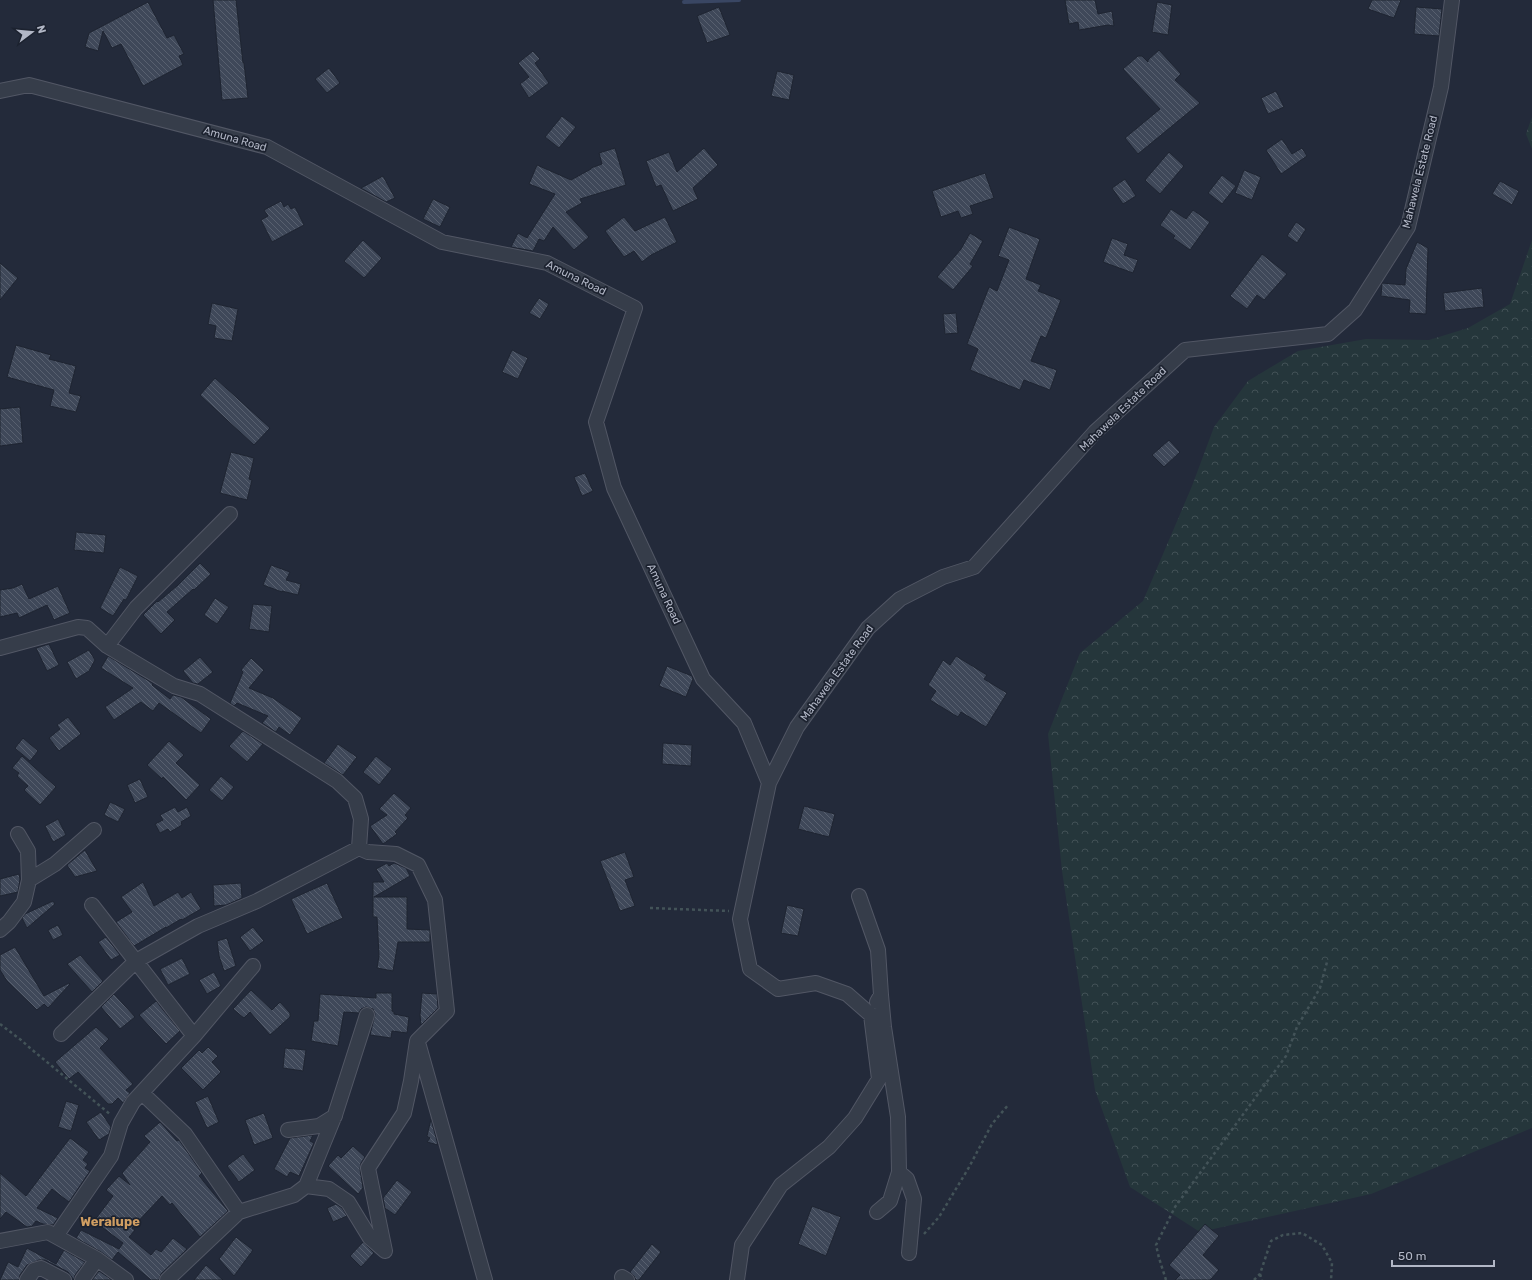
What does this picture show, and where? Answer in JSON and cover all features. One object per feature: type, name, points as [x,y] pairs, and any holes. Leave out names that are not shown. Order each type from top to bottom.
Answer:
[{"type":"street","name":"Mahawela Estate Road","points":[[871,1015],[847,994],[816,983],[778,989],[750,969],[740,919],[769,783],[797,727],[868,628],[900,599],[943,577],[974,567],[1095,432],[1185,350],[1328,334],[1355,310],[1408,227],[1441,87],[1452,0]]},
{"type":"street","name":"Amuna Road","points":[[0,91],[29,85],[267,147],[442,242],[547,262],[635,308],[596,422],[614,488],[704,679],[744,723],[769,783]]},
{"type":"street","points":[[107,646],[136,608],[230,514]]},
{"type":"street","points":[[0,648],[78,627],[87,628],[107,646],[174,686],[200,694],[337,781],[355,798],[360,819],[359,848]]},
{"type":"street","points":[[30,880],[55,864],[94,830]]},
{"type":"street","points":[[0,930],[9,922],[24,902],[30,880],[28,852],[18,834]]},
{"type":"street","points":[[61,1034],[136,961],[198,926],[256,901],[359,848]]},
{"type":"street","points":[[306,1186],[329,1189],[348,1202],[370,1238],[385,1251],[368,1168],[404,1113],[411,1081],[417,1041],[447,1011],[435,900],[418,865],[396,854],[368,852],[359,848]]},
{"type":"street","points":[[860,896],[878,950],[884,1027],[898,1117],[899,1172],[890,1201],[877,1212]]},
{"type":"street","points":[[92,905],[194,1036]]},
{"type":"street","points":[[56,1236],[111,1156],[121,1123],[133,1102],[194,1036],[253,966]]},
{"type":"street","points":[[737,1280],[742,1245],[781,1185],[829,1147],[855,1118],[879,1079],[871,1015],[881,995]]},
{"type":"street","points":[[167,1280],[239,1212],[294,1195],[306,1186],[335,1116],[367,1015]]},
{"type":"street","points":[[417,1041],[485,1280]]},
{"type":"street","points":[[142,1093],[185,1134],[239,1212]]},
{"type":"street","points":[[288,1130],[319,1126],[335,1116]]},
{"type":"street","points":[[899,1172],[907,1179],[914,1199],[909,1253]]},
{"type":"street","points":[[0,1241],[48,1232],[97,1259],[126,1280]]},
{"type":"street","points":[[82,1280],[97,1259]]},
{"type":"street","points":[[28,1280],[34,1270],[41,1268],[64,1280]]},
{"type":"path","points":[[650,908],[742,911]]},
{"type":"path","points":[[1166,1280],[1156,1245],[1175,1207],[1286,1056],[1297,1027],[1320,988],[1327,962]]},
{"type":"path","points":[[0,1024],[22,1040],[121,1123]]},
{"type":"path","points":[[924,1235],[939,1217],[968,1169],[992,1124],[1009,1104]]},
{"type":"path","points":[[1254,1280],[1260,1274],[1271,1241],[1283,1235],[1302,1234],[1322,1245],[1332,1263],[1331,1280]]},
{"type":"path","points":[[1260,1274],[1262,1280]]},
{"type":"green space","points":[[1532,117],[1532,149],[1526,134]]},
{"type":"green space","points":[[1532,240],[1532,1128],[1371,1194],[1200,1232],[1130,1187],[1095,1090],[1062,871],[1048,734],[1080,653],[1143,601],[1192,486],[1214,427],[1248,381],[1298,351],[1366,339],[1429,340],[1468,328],[1510,304]]},
{"type":"building","points":[[213,0],[236,0],[248,98],[222,100]]},
{"type":"building","points":[[1065,0],[1095,0],[1098,14],[1112,11],[1114,26],[1108,25],[1079,30],[1078,22],[1069,24]]},
{"type":"building","points":[[1372,0],[1401,0],[1394,18],[1368,9]]},
{"type":"building","points":[[148,2],[167,38],[174,35],[184,54],[179,56],[183,65],[143,86],[121,44],[112,48],[103,31],[98,51],[85,47],[89,33]]},
{"type":"building","points":[[1157,2],[1172,5],[1168,35],[1152,32]]},
{"type":"building","points":[[719,7],[730,35],[707,43],[697,16]]},
{"type":"building","points":[[1416,7],[1442,9],[1439,36],[1414,34]]},
{"type":"building","points":[[1159,50],[1181,74],[1175,80],[1200,103],[1138,154],[1125,138],[1160,109],[1123,69],[1138,56],[1142,56],[1148,62],[1148,60]]},
{"type":"building","points":[[533,51],[540,59],[535,63],[549,83],[529,98],[520,84],[529,77],[518,63]]},
{"type":"building","points":[[329,68],[340,83],[327,93],[315,79]]},
{"type":"building","points":[[777,71],[794,75],[789,100],[771,96]]},
{"type":"building","points":[[1276,91],[1284,107],[1268,114],[1261,98]]},
{"type":"building","points":[[562,116],[576,127],[559,148],[545,137]]},
{"type":"building","points":[[1282,139],[1292,154],[1302,148],[1307,156],[1281,174],[1266,150]]},
{"type":"building","points":[[615,148],[626,185],[580,199],[582,203],[566,212],[589,237],[574,250],[553,227],[544,241],[539,239],[533,251],[511,247],[518,233],[527,238],[555,194],[529,184],[537,165],[571,180],[591,168],[602,164],[599,153]]},
{"type":"building","points":[[704,148],[718,165],[693,188],[698,199],[673,211],[661,185],[656,187],[646,161],[669,152],[677,172]]},
{"type":"building","points":[[1169,152],[1184,166],[1160,194],[1145,180]]},
{"type":"building","points":[[1244,170],[1261,177],[1252,200],[1235,193]]},
{"type":"building","points":[[985,173],[994,198],[970,206],[973,214],[961,218],[958,211],[941,217],[932,191]]},
{"type":"building","points":[[1222,175],[1236,186],[1222,204],[1208,193]]},
{"type":"building","points":[[383,176],[395,198],[386,202],[361,188]]},
{"type":"building","points":[[1125,179],[1136,196],[1123,204],[1112,188]]},
{"type":"building","points":[[1500,181],[1519,191],[1512,205],[1492,194]]},
{"type":"building","points":[[433,199],[450,207],[440,227],[423,219]]},
{"type":"building","points":[[281,201],[284,207],[288,204],[291,209],[295,207],[304,225],[272,242],[261,220],[268,216],[264,210]]},
{"type":"building","points":[[1171,209],[1186,219],[1193,210],[1210,222],[1190,250],[1173,238],[1175,236],[1160,225]]},
{"type":"building","points":[[624,217],[635,231],[665,217],[677,242],[651,255],[642,262],[634,251],[624,257],[605,231]]},
{"type":"building","points":[[1296,222],[1306,229],[1297,243],[1287,236]]},
{"type":"building","points":[[1009,227],[1040,239],[1026,279],[1041,285],[1038,291],[1061,300],[1046,338],[1041,336],[1031,361],[1057,370],[1050,390],[1024,380],[1020,390],[970,370],[978,349],[967,344],[989,287],[997,291],[1009,260],[998,256]]},
{"type":"building","points":[[970,233],[983,241],[970,264],[973,266],[953,290],[937,277],[961,249]]},
{"type":"building","points":[[1112,238],[1128,244],[1124,255],[1138,260],[1133,273],[1103,262]]},
{"type":"building","points":[[363,240],[382,258],[364,278],[344,261]]},
{"type":"building","points":[[1417,242],[1428,248],[1426,314],[1409,313],[1410,300],[1381,296],[1382,283],[1405,285],[1406,269]]},
{"type":"building","points":[[1262,254],[1287,274],[1264,300],[1257,295],[1247,309],[1230,296]]},
{"type":"building","points":[[0,263],[18,278],[0,300]]},
{"type":"building","points":[[1482,288],[1484,307],[1445,311],[1443,293]]},
{"type":"building","points":[[539,298],[549,304],[540,319],[529,313]]},
{"type":"building","points":[[212,303],[238,309],[232,341],[214,338],[216,326],[208,324]]},
{"type":"building","points":[[956,313],[958,333],[945,334],[943,314]]},
{"type":"building","points":[[16,345],[51,355],[49,359],[76,366],[69,393],[81,396],[76,412],[50,406],[54,390],[7,377]]},
{"type":"building","points":[[512,350],[528,358],[518,379],[502,372]]},
{"type":"building","points":[[215,378],[270,428],[254,445],[200,395]]},
{"type":"building","points":[[20,407],[23,443],[0,446],[0,409]]},
{"type":"building","points":[[1169,440],[1180,452],[1164,467],[1152,455]]},
{"type":"building","points":[[231,452],[254,458],[249,479],[252,480],[247,500],[220,493]]},
{"type":"building","points":[[585,473],[593,491],[582,496],[574,477]]},
{"type":"building","points":[[76,532],[106,535],[104,553],[74,550]]},
{"type":"building","points":[[200,563],[211,574],[167,612],[175,620],[161,634],[143,615],[157,601],[158,602],[177,586]]},
{"type":"building","points":[[271,565],[290,572],[286,580],[301,584],[298,595],[282,592],[263,585]]},
{"type":"building","points":[[120,567],[138,576],[126,600],[124,599],[113,616],[100,608]]},
{"type":"building","points":[[22,584],[29,599],[58,586],[70,613],[54,620],[47,605],[19,618],[17,613],[0,617],[0,590],[13,588]]},
{"type":"building","points":[[215,598],[229,607],[217,624],[204,615]]},
{"type":"building","points":[[253,604],[272,606],[269,632],[249,629]]},
{"type":"building","points":[[49,644],[59,665],[47,671],[36,648]]},
{"type":"building","points":[[89,650],[95,660],[89,671],[76,679],[67,662]]},
{"type":"building","points":[[108,656],[149,681],[170,699],[173,695],[181,697],[211,719],[201,733],[159,703],[153,711],[141,702],[114,720],[105,707],[133,688],[101,668]]},
{"type":"building","points":[[956,656],[987,675],[984,679],[1007,693],[986,727],[961,712],[958,717],[930,700],[936,691],[928,685],[943,660],[950,665]]},
{"type":"building","points":[[200,657],[213,672],[198,684],[193,683],[183,671]]},
{"type":"building","points":[[251,658],[264,670],[249,688],[273,698],[302,718],[290,735],[279,727],[276,732],[262,723],[268,716],[237,703],[234,706],[230,703],[243,672],[241,670]]},
{"type":"building","points":[[667,666],[692,676],[693,679],[686,697],[659,686]]},
{"type":"building","points":[[68,717],[81,734],[59,751],[49,738],[60,729],[57,725]]},
{"type":"building","points":[[243,731],[263,744],[247,762],[229,746]]},
{"type":"building","points":[[23,738],[38,751],[30,761],[15,748]]},
{"type":"building","points":[[169,741],[184,755],[176,763],[200,785],[186,800],[163,777],[162,779],[147,765]]},
{"type":"building","points":[[663,743],[692,745],[691,766],[662,764]]},
{"type":"building","points":[[338,744],[357,757],[343,775],[324,763]]},
{"type":"building","points":[[22,756],[56,787],[40,805],[24,790],[28,786],[17,776],[19,773],[12,768]]},
{"type":"building","points":[[376,756],[392,769],[379,785],[363,772]]},
{"type":"building","points":[[221,776],[234,787],[222,801],[209,790]]},
{"type":"building","points":[[140,779],[148,797],[135,803],[127,785]]},
{"type":"building","points":[[394,793],[411,808],[405,815],[408,818],[395,832],[397,834],[383,844],[370,826],[387,815],[379,809]]},
{"type":"building","points":[[110,802],[125,809],[118,822],[104,815]]},
{"type":"building","points":[[804,806],[835,814],[829,837],[798,829]]},
{"type":"building","points":[[175,807],[178,812],[187,807],[191,816],[181,822],[182,825],[170,832],[168,829],[160,833],[155,824],[163,820],[160,815]]},
{"type":"building","points":[[58,819],[66,835],[53,842],[45,826]]},
{"type":"building","points":[[85,850],[97,871],[75,877],[67,865]]},
{"type":"building","points":[[625,852],[634,877],[625,880],[635,906],[620,911],[600,861]]},
{"type":"building","points":[[387,863],[389,866],[394,863],[406,868],[410,876],[374,897],[407,897],[407,929],[430,930],[430,942],[398,942],[393,971],[377,968],[379,956],[377,917],[373,917],[373,882],[384,882],[376,869]]},
{"type":"building","points":[[19,874],[20,879],[18,892],[0,896],[0,879]]},
{"type":"building","points":[[143,882],[154,906],[178,892],[182,898],[191,892],[201,909],[134,946],[116,922],[132,912],[121,897]]},
{"type":"building","points":[[241,883],[242,898],[226,905],[214,906],[213,885]]},
{"type":"building","points":[[327,883],[343,918],[307,934],[291,899]]},
{"type":"building","points":[[53,901],[55,904],[27,928],[22,918],[25,914]]},
{"type":"building","points":[[787,905],[804,909],[798,936],[781,933]]},
{"type":"building","points":[[58,925],[63,935],[53,940],[48,930]]},
{"type":"building","points":[[253,927],[264,941],[250,951],[240,937]]},
{"type":"building","points":[[106,937],[120,955],[111,960],[98,942]]},
{"type":"building","points":[[227,938],[236,966],[224,971],[219,956],[217,941]]},
{"type":"building","points":[[15,947],[44,996],[69,983],[70,984],[48,1008],[44,1004],[37,1010],[7,981],[0,970],[0,955]]},
{"type":"building","points":[[80,955],[103,981],[92,992],[67,964]]},
{"type":"building","points":[[182,958],[190,974],[168,985],[160,969]]},
{"type":"building","points":[[214,972],[221,986],[207,994],[199,980]]},
{"type":"building","points":[[251,990],[272,1010],[280,1002],[290,1013],[290,1017],[270,1035],[250,1012],[244,1018],[233,1009]]},
{"type":"building","points":[[376,993],[392,993],[392,1011],[394,1014],[409,1017],[407,1033],[392,1031],[391,1038],[370,1035],[375,1014],[373,1009],[366,1007],[361,1009],[359,1013],[344,1012],[338,1046],[311,1041],[314,1021],[318,1021],[320,994],[376,998]]},
{"type":"building","points":[[422,993],[437,994],[438,1008],[421,1025],[420,1015]]},
{"type":"building","points":[[114,994],[135,1017],[120,1029],[101,1007]]},
{"type":"building","points":[[156,1001],[180,1031],[166,1044],[139,1015]]},
{"type":"building","points":[[96,1027],[109,1039],[100,1048],[133,1084],[126,1090],[130,1093],[123,1103],[118,1098],[112,1104],[108,1104],[78,1072],[69,1079],[55,1062]]},
{"type":"building","points":[[208,1047],[218,1056],[212,1062],[221,1072],[203,1090],[181,1068],[199,1050],[202,1053]]},
{"type":"building","points":[[285,1048],[306,1050],[303,1071],[283,1068]]},
{"type":"building","points":[[208,1096],[219,1122],[207,1128],[195,1102]]},
{"type":"building","points":[[66,1101],[79,1105],[71,1131],[58,1127]]},
{"type":"building","points":[[101,1112],[111,1127],[109,1134],[99,1140],[86,1122]]},
{"type":"building","points":[[264,1113],[273,1138],[254,1145],[245,1120]]},
{"type":"building","points":[[431,1119],[438,1145],[427,1142],[430,1138],[427,1136]]},
{"type":"building","points":[[160,1122],[177,1141],[179,1140],[202,1173],[199,1176],[228,1211],[200,1237],[172,1203],[170,1205],[162,1196],[132,1228],[135,1230],[129,1237],[151,1255],[156,1249],[161,1252],[173,1238],[187,1249],[161,1274],[159,1280],[151,1280],[118,1252],[112,1260],[76,1238],[81,1230],[119,1249],[123,1243],[94,1221],[113,1196],[106,1190],[119,1176],[130,1185],[122,1173],[150,1142],[144,1136]]},
{"type":"building","points":[[313,1135],[310,1141],[314,1143],[299,1176],[290,1172],[287,1177],[274,1169],[290,1138]]},
{"type":"building","points":[[70,1138],[89,1152],[83,1160],[88,1164],[85,1168],[90,1171],[69,1202],[52,1189],[37,1208],[58,1218],[53,1225],[43,1224],[36,1221],[32,1226],[27,1227],[6,1212],[0,1219],[0,1173],[26,1196]]},
{"type":"building","points":[[353,1146],[365,1157],[361,1163],[360,1169],[363,1188],[358,1194],[328,1166],[338,1155],[341,1158]]},
{"type":"building","points":[[243,1154],[255,1170],[239,1182],[227,1166]]},
{"type":"building","points":[[397,1180],[412,1192],[395,1215],[385,1208],[383,1198]]},
{"type":"building","points":[[336,1204],[342,1208],[347,1216],[333,1222],[327,1208]]},
{"type":"building","points":[[812,1206],[841,1217],[826,1256],[798,1244]]},
{"type":"building","points":[[1205,1224],[1219,1236],[1203,1255],[1219,1270],[1210,1280],[1175,1280],[1180,1275],[1169,1265]]},
{"type":"building","points":[[236,1237],[253,1250],[234,1276],[219,1259]]},
{"type":"building","points":[[363,1242],[374,1253],[361,1267],[350,1256]]},
{"type":"building","points":[[652,1244],[661,1252],[639,1280],[636,1280],[630,1272]]},
{"type":"building","points":[[27,1248],[56,1264],[64,1250],[85,1262],[75,1275],[74,1280],[68,1272],[45,1260],[39,1260],[27,1265],[20,1275],[19,1280],[0,1280],[8,1262],[18,1267]]},
{"type":"building","points":[[206,1265],[223,1280],[194,1280]]},
{"type":"building","points":[[99,1271],[112,1280],[92,1280]]},
{"type":"waterway","points":[[684,2],[739,0]]},
{"type":"district","name":"Weralupe","points":[[110,1221]]}]
